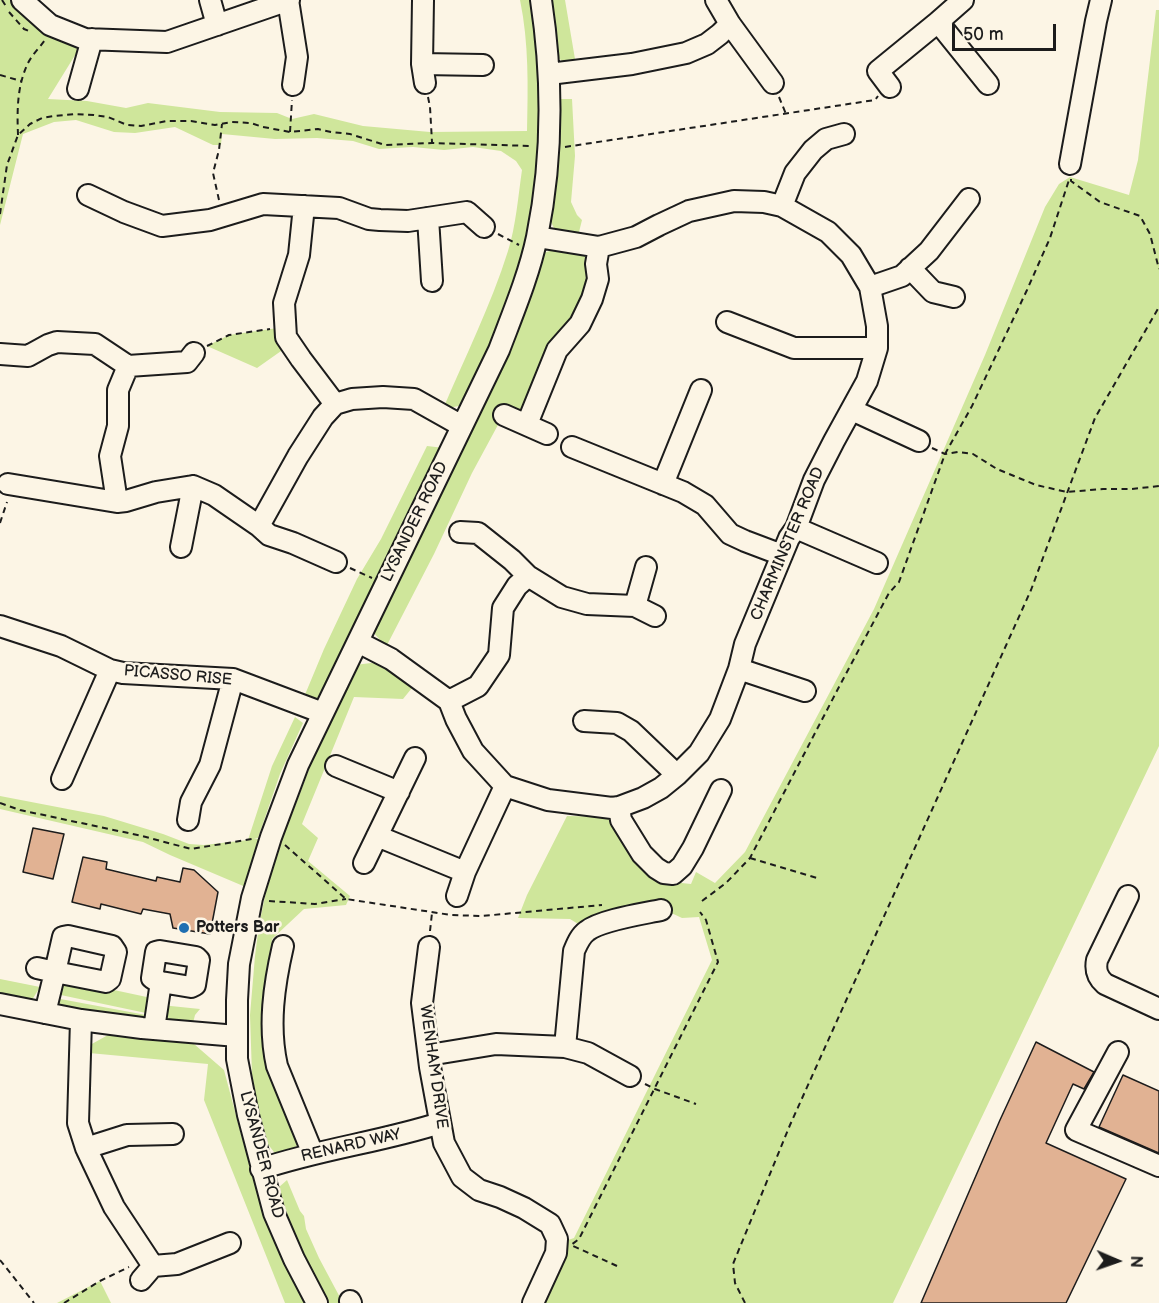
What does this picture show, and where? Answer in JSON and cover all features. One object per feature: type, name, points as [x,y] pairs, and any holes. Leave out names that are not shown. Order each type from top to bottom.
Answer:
[{"type":"street","points":[[22,0],[50,25],[85,39],[167,42],[288,0],[297,57],[294,85]]},
{"type":"street","points":[[210,0],[217,25]]},
{"type":"street","points":[[423,0],[423,73],[483,64]]},
{"type":"street","name":"LYSANDER ROAD","points":[[318,1303],[294,1259],[274,1213],[248,1115],[237,1059],[237,1000],[240,964],[252,898],[271,837],[298,765],[499,350],[522,287],[535,243],[547,175],[549,147],[551,114],[549,74],[541,0]]},
{"type":"street","points":[[716,0],[730,24],[773,83]]},
{"type":"street","points":[[890,87],[872,65],[938,22],[963,0]]},
{"type":"street","points":[[1070,170],[1101,0]]},
{"type":"street","points":[[938,22],[988,84]]},
{"type":"street","points":[[549,74],[632,64],[686,54],[707,44],[730,24]]},
{"type":"street","points":[[78,89],[92,39]]},
{"type":"street","points":[[782,206],[795,173],[813,150],[826,139],[844,134]]},
{"type":"street","points":[[88,195],[162,226],[210,220],[263,204],[339,208],[369,219],[380,220],[408,221],[467,212],[484,227]]},
{"type":"street","points":[[870,287],[902,276],[929,251],[969,199]]},
{"type":"street","name":"CHARMINSTER ROAD","points":[[449,701],[473,751],[505,786],[548,800],[619,807],[643,798],[661,788],[677,775],[699,753],[720,719],[739,669],[745,644],[789,538],[796,528],[814,480],[867,381],[876,348],[877,326],[870,287],[851,255],[828,232],[782,206],[764,202],[734,201],[705,207],[689,211],[636,237],[599,247],[535,243]]},
{"type":"street","points":[[308,206],[299,255],[284,303],[286,336],[334,405]]},
{"type":"street","points":[[428,218],[432,281]]},
{"type":"street","points":[[527,424],[557,350],[580,324],[592,299],[598,279],[596,264],[599,247]]},
{"type":"street","points":[[910,268],[933,292],[954,297]]},
{"type":"street","points":[[728,322],[794,348],[876,348]]},
{"type":"street","points":[[0,354],[28,356],[57,342],[95,345],[128,366],[187,362],[194,353]]},
{"type":"street","points":[[117,502],[110,456],[118,426],[118,390],[128,366]]},
{"type":"street","points":[[663,484],[701,390]]},
{"type":"street","points":[[259,526],[298,456],[323,417],[334,405],[352,399],[383,397],[414,399],[462,426]]},
{"type":"street","points":[[852,410],[919,441]]},
{"type":"street","points":[[504,415],[547,434]]},
{"type":"street","points":[[573,447],[683,492],[705,505],[730,534],[782,555]]},
{"type":"street","points":[[10,484],[117,502],[193,486],[214,495],[270,535],[336,562]]},
{"type":"street","points":[[181,547],[193,486]]},
{"type":"street","points":[[796,528],[877,563]]},
{"type":"street","points":[[460,532],[478,533],[528,576],[562,597],[587,604],[635,606],[655,616]]},
{"type":"street","points":[[635,606],[646,567]]},
{"type":"street","points":[[358,642],[391,659],[449,701],[478,686],[499,656],[503,608],[528,576]]},
{"type":"street","name":"PICASSO RISE","points":[[0,626],[61,646],[110,670],[123,673],[234,679],[323,713]]},
{"type":"street","points":[[739,669],[805,691]]},
{"type":"street","points":[[62,779],[110,670]]},
{"type":"street","points":[[188,820],[191,802],[210,765],[234,679]]},
{"type":"street","points":[[584,721],[617,723],[631,731],[677,775]]},
{"type":"street","points":[[364,863],[415,758]]},
{"type":"street","points":[[336,766],[399,792]]},
{"type":"street","points":[[457,896],[465,872],[505,786]]},
{"type":"street","points":[[619,807],[621,820],[642,854],[664,873],[685,874],[682,866],[721,790]]},
{"type":"street","points":[[377,836],[465,872]]},
{"type":"street","points":[[1128,896],[1097,960],[1096,968],[1099,979],[1159,1009]]},
{"type":"street","points":[[565,1047],[574,951],[579,941],[586,932],[598,924],[660,910]]},
{"type":"street","points":[[283,946],[273,1002],[274,1053],[277,1066],[313,1154]]},
{"type":"street","name":"WENHAM DRIVE","points":[[429,947],[422,1004],[430,1067],[444,1143],[462,1177],[480,1190],[500,1197],[550,1224],[557,1239],[556,1253],[533,1303]]},
{"type":"street","points":[[45,1013],[46,970]]},
{"type":"street","points":[[154,1029],[160,982]]},
{"type":"street","points":[[0,1004],[81,1020],[237,1036]]},
{"type":"street","points":[[81,1020],[78,1123],[86,1148],[114,1207],[147,1268],[177,1264],[230,1243]]},
{"type":"street","points":[[429,1055],[496,1044],[565,1047],[588,1053],[630,1076]]},
{"type":"street","points":[[1118,1052],[1076,1130],[1159,1166]]},
{"type":"street","name":"RENARD WAY","points":[[261,1169],[440,1123]]},
{"type":"street","points":[[86,1148],[127,1135],[173,1134]]},
{"type":"path","points":[[0,214],[8,165],[18,135],[17,112],[21,81],[29,61],[47,38]]},
{"type":"path","points":[[423,73],[430,107],[432,143]]},
{"type":"path","points":[[0,75],[21,81]]},
{"type":"path","points":[[290,132],[294,85]]},
{"type":"path","points":[[18,135],[30,124],[42,118],[75,114],[108,117],[127,125],[141,126],[167,121],[191,121],[215,124],[251,123],[290,132],[318,129],[350,134],[385,145],[432,143],[565,147],[875,100]]},
{"type":"path","points":[[222,124],[213,173],[222,216]]},
{"type":"path","points":[[1070,170],[1071,182],[1100,202],[1140,216],[1150,234],[1159,269]]},
{"type":"path","points":[[702,901],[726,882],[750,858],[840,685],[890,593],[899,582],[945,454],[972,406],[1050,238],[1070,170]]},
{"type":"path","points":[[484,227],[518,244],[535,243]]},
{"type":"path","points":[[745,1303],[735,1283],[733,1264],[790,1125],[1031,590],[1095,418],[1159,307]]},
{"type":"path","points":[[194,353],[229,334],[285,327]]},
{"type":"path","points":[[945,454],[958,452],[973,454],[997,469],[1036,485],[1067,492],[1159,486]]},
{"type":"path","points":[[0,523],[10,484]]},
{"type":"path","points":[[336,562],[372,578]]},
{"type":"path","points":[[0,803],[20,810],[191,849],[271,837],[287,847],[346,899]]},
{"type":"path","points":[[750,858],[817,878]]},
{"type":"path","points":[[252,898],[273,902],[315,904],[346,899],[438,914],[472,916],[606,904]]},
{"type":"path","points":[[617,1266],[571,1245],[579,1239],[718,962],[706,920],[700,912]]},
{"type":"path","points":[[655,1089],[696,1104]]},
{"type":"path","points":[[0,1260],[34,1303]]},
{"type":"path","points":[[64,1303],[100,1281],[147,1268]]},
{"type":"green space","points":[[0,0],[22,0],[85,39],[48,99],[87,101],[126,108],[148,103],[220,112],[277,113],[292,119],[314,114],[363,126],[430,132],[527,131],[528,82],[520,0],[534,0],[542,64],[541,171],[529,236],[507,309],[464,405],[443,409],[486,311],[511,241],[522,170],[516,161],[501,151],[473,147],[444,150],[413,147],[379,149],[353,141],[317,138],[275,139],[222,134],[221,145],[213,145],[175,127],[135,133],[114,132],[76,120],[54,122],[23,134],[0,225]]},
{"type":"green space","points":[[550,0],[565,0],[576,65],[565,63],[557,57]]},
{"type":"green space","points":[[1156,10],[1159,10],[1159,746],[893,1303],[532,1303],[565,1241],[574,1238],[712,960],[699,917],[682,918],[665,910],[588,930],[570,919],[518,918],[527,895],[567,816],[613,817],[672,882],[691,884],[696,872],[715,883],[745,852],[874,609],[985,355],[1045,207],[1059,184],[1070,177],[1129,195],[1138,160]]},
{"type":"green space","points":[[558,99],[572,99],[575,156],[571,202],[582,220],[578,236],[555,230],[549,218]]},
{"type":"green space","points":[[558,248],[584,252],[589,259],[588,288],[524,410],[506,415],[499,423],[386,647],[374,633],[418,538],[490,395],[541,254]]},
{"type":"green space","points":[[285,327],[291,344],[257,368],[207,346],[229,335]]},
{"type":"green space","points":[[427,446],[444,448],[323,696],[313,699],[304,697],[357,579],[381,539]]},
{"type":"green space","points":[[382,664],[416,683],[403,699],[354,697],[302,824],[318,838],[308,861],[350,896],[346,905],[304,909],[272,939],[266,998],[298,1133],[297,1145],[289,1154],[277,1156],[264,1139],[252,1075],[250,1015],[259,925],[268,882],[280,842],[316,751],[355,665]]},
{"type":"green space","points":[[295,717],[303,723],[280,774],[258,838],[254,839],[260,839],[260,842],[248,888],[143,842],[0,809],[0,796],[104,816],[189,844],[204,845],[248,840],[272,766]]},
{"type":"green space","points":[[58,978],[156,999],[146,1013],[56,994]]},
{"type":"green space","points":[[0,979],[40,987],[32,1000],[0,995]]},
{"type":"green space","points":[[55,998],[146,1015],[139,1020],[56,1006]]},
{"type":"green space","points":[[161,1005],[200,1009],[193,1023],[164,1022]]},
{"type":"green space","points":[[108,1035],[194,1044],[224,1070],[242,1138],[268,1220],[309,1303],[285,1303],[204,1100],[208,1064],[89,1053],[90,1045]]},
{"type":"green space","points":[[287,1180],[304,1216],[306,1229],[319,1258],[343,1303],[326,1303],[312,1275],[278,1188]]},
{"type":"green space","points":[[100,1281],[111,1303],[57,1303]]},
{"type":"building","points":[[33,828],[64,834],[53,879],[23,872]]},
{"type":"building","points":[[83,857],[107,862],[106,869],[156,881],[157,877],[180,882],[183,868],[194,870],[218,892],[210,934],[173,928],[170,914],[143,909],[141,914],[101,904],[100,909],[72,902]]},
{"type":"building","points":[[1036,1042],[1094,1072],[1084,1089],[1073,1084],[1046,1143],[1126,1179],[1066,1303],[921,1303],[1000,1120]]},
{"type":"building","points":[[1123,1075],[1159,1091],[1159,1153],[1099,1127]]},
{"type":"place","name":"Potters Bar","points":[[184,928]]}]
